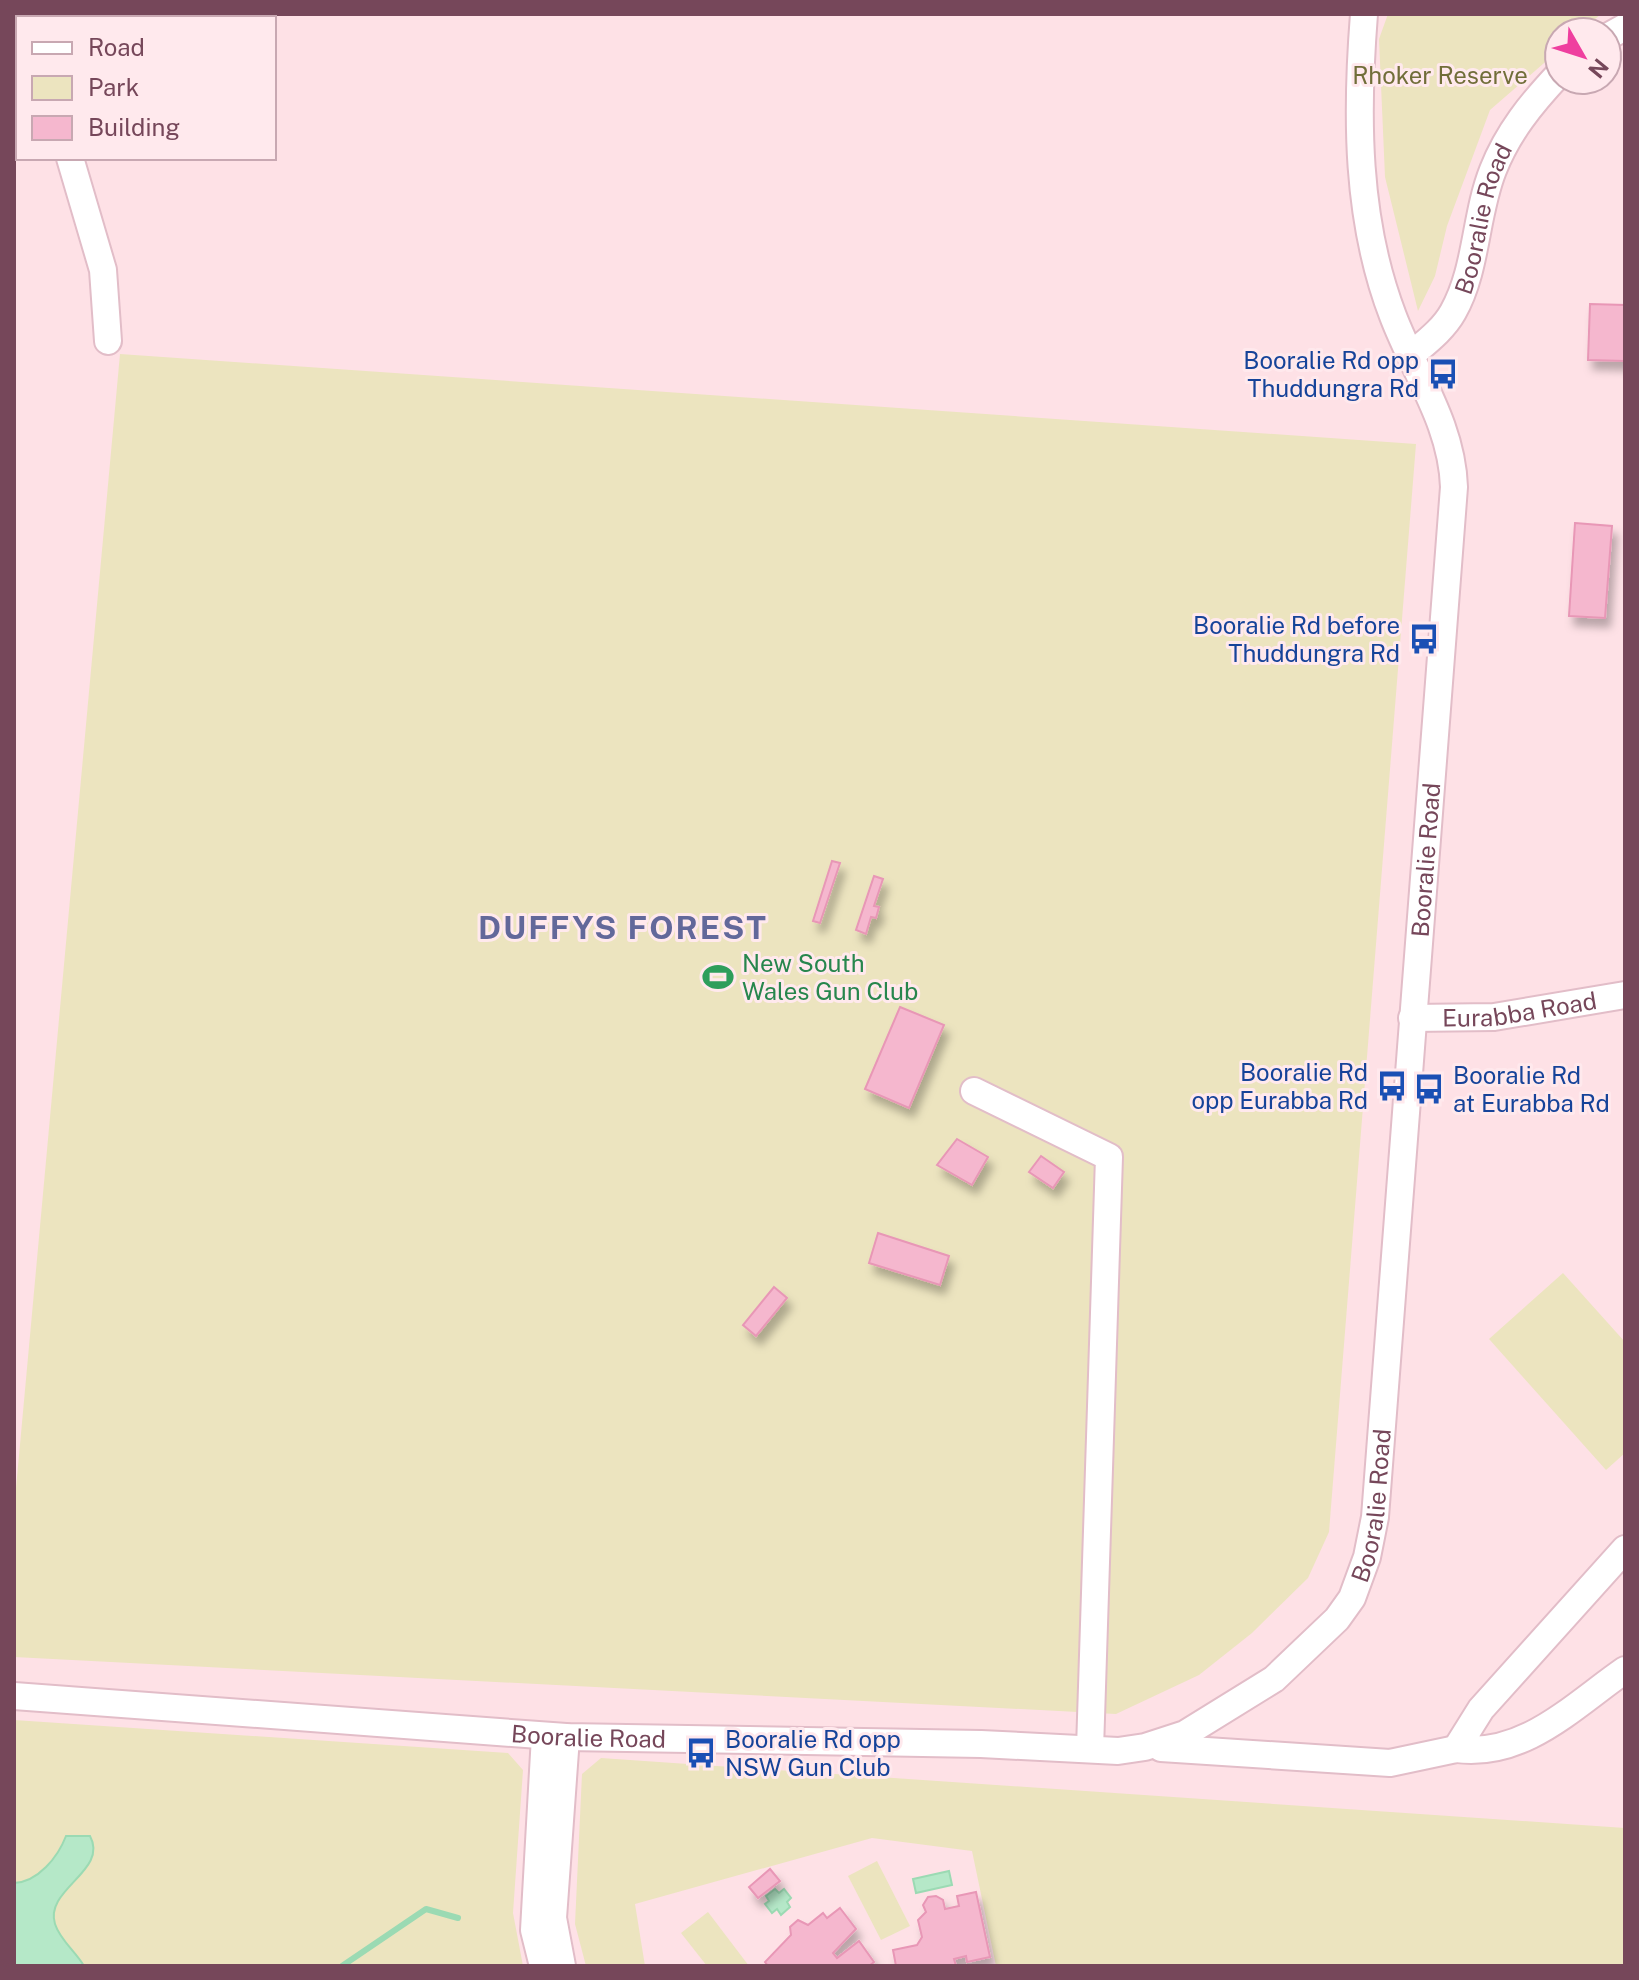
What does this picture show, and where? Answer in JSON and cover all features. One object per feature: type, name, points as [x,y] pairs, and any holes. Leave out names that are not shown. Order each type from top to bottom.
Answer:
[{"type":"street","points":[[1364,14],[1359,123],[1365,202],[1384,291],[1410,356]]},
{"type":"street","name":"Booralie Road","points":[[14,1696],[556,1736],[1118,1751],[1145,1747],[1185,1734],[1274,1679],[1337,1619],[1352,1598],[1375,1517],[1454,487],[1453,462],[1445,431],[1410,356],[1454,312],[1467,276],[1485,195],[1504,144],[1525,110],[1543,91]]},
{"type":"street","points":[[71,160],[103,270],[108,341]]},
{"type":"street","name":"Eurabba Road","points":[[1412,1018],[1494,1017],[1625,995]]},
{"type":"street","points":[[974,1091],[1109,1157],[1090,1749]]},
{"type":"street","points":[[1456,1749],[1481,1709],[1625,1549]]},
{"type":"street","points":[[1145,1747],[1390,1763],[1456,1749],[1478,1752],[1527,1740],[1625,1670]]},
{"type":"street","points":[[543,1966],[534,1930],[556,1736]]},
{"type":"street","points":[[556,1736],[553,1918],[562,1966]]},
{"type":"green space","name":"Rhoker Reserve","points":[[1388,14],[1601,14],[1543,16],[1543,64],[1490,110],[1447,226],[1435,276],[1418,311],[1385,177],[1379,39]]},
{"type":"green space","name":"New South Wales Gun Club","points":[[120,354],[1416,444],[1329,1532],[1308,1578],[1252,1633],[1199,1675],[1116,1714],[14,1657],[14,1510]]},
{"type":"green space","points":[[1563,1273],[1625,1342],[1625,1453],[1606,1470],[1489,1339]]},
{"type":"green space","points":[[14,1720],[508,1753],[523,1770],[513,1913],[523,1966],[14,1966]]},
{"type":"green space","points":[[601,1758],[1625,1828],[1625,1966],[996,1966],[972,1851],[872,1838],[635,1904],[645,1966],[586,1966],[575,1924],[582,1774]]},
{"type":"green space","points":[[877,1861],[910,1926],[881,1940],[848,1876]]},
{"type":"green space","points":[[708,1912],[749,1966],[707,1966],[681,1933]]},
{"type":"shaded area","points":[[66,1836],[90,1836],[94,1848],[91,1860],[58,1900],[54,1912],[57,1930],[84,1966],[14,1966],[14,1883],[31,1878],[46,1867]]},
{"type":"shaded area","points":[[949,1871],[952,1885],[916,1893],[913,1879]]},
{"type":"shaded area","points":[[775,1889],[779,1893],[784,1889],[791,1898],[787,1902],[790,1907],[781,1915],[777,1909],[772,1913],[765,1904],[769,1901],[766,1896]]},
{"type":"building","points":[[1590,304],[1625,305],[1625,361],[1588,360]]},
{"type":"building","points":[[1575,523],[1612,526],[1605,618],[1569,616]]},
{"type":"building","points":[[832,861],[840,863],[820,923],[813,921]]},
{"type":"building","points":[[874,876],[883,879],[874,906],[879,907],[876,918],[871,917],[866,934],[856,930]]},
{"type":"building","points":[[900,1007],[944,1025],[909,1108],[865,1089]]},
{"type":"building","points":[[957,1139],[988,1157],[972,1185],[937,1165]]},
{"type":"building","points":[[1041,1156],[1064,1172],[1053,1188],[1029,1172]]},
{"type":"building","points":[[878,1233],[949,1256],[940,1285],[869,1263]]},
{"type":"building","points":[[774,1287],[787,1298],[756,1336],[743,1325]]},
{"type":"building","points":[[770,1869],[780,1881],[758,1898],[749,1887]]},
{"type":"building","points":[[976,1892],[990,1957],[967,1962],[966,1956],[954,1959],[956,1966],[896,1966],[893,1950],[917,1945],[922,1937],[918,1920],[926,1912],[923,1905],[928,1897],[936,1896],[943,1900],[945,1909],[959,1906],[957,1896]]},
{"type":"building","points":[[840,1908],[856,1929],[833,1953],[837,1958],[859,1941],[874,1962],[869,1966],[768,1966],[765,1962],[791,1935],[790,1927],[798,1920],[808,1925],[823,1913],[827,1918]]},
{"type":"waterway","points":[[342,1966],[426,1909],[458,1918]]},
{"type":"place","name":"Booralie Rd opp Thuddungra Rd","points":[[1443,374]]},
{"type":"place","name":"Booralie Rd before Thuddungra Rd","points":[[1424,639]]},
{"type":"place","name":"New South Wales Gun Club","points":[[718,977]]},
{"type":"place","name":"Booralie Rd opp Eurabba Rd","points":[[1392,1086]]},
{"type":"place","name":"Booralie Rd at Eurabba Rd","points":[[1429,1089]]},
{"type":"place","name":"Booralie Rd opp NSW Gun Club","points":[[701,1753]]},
{"type":"district","name":"DUFFYS FOREST","points":[[623,927]]}]
